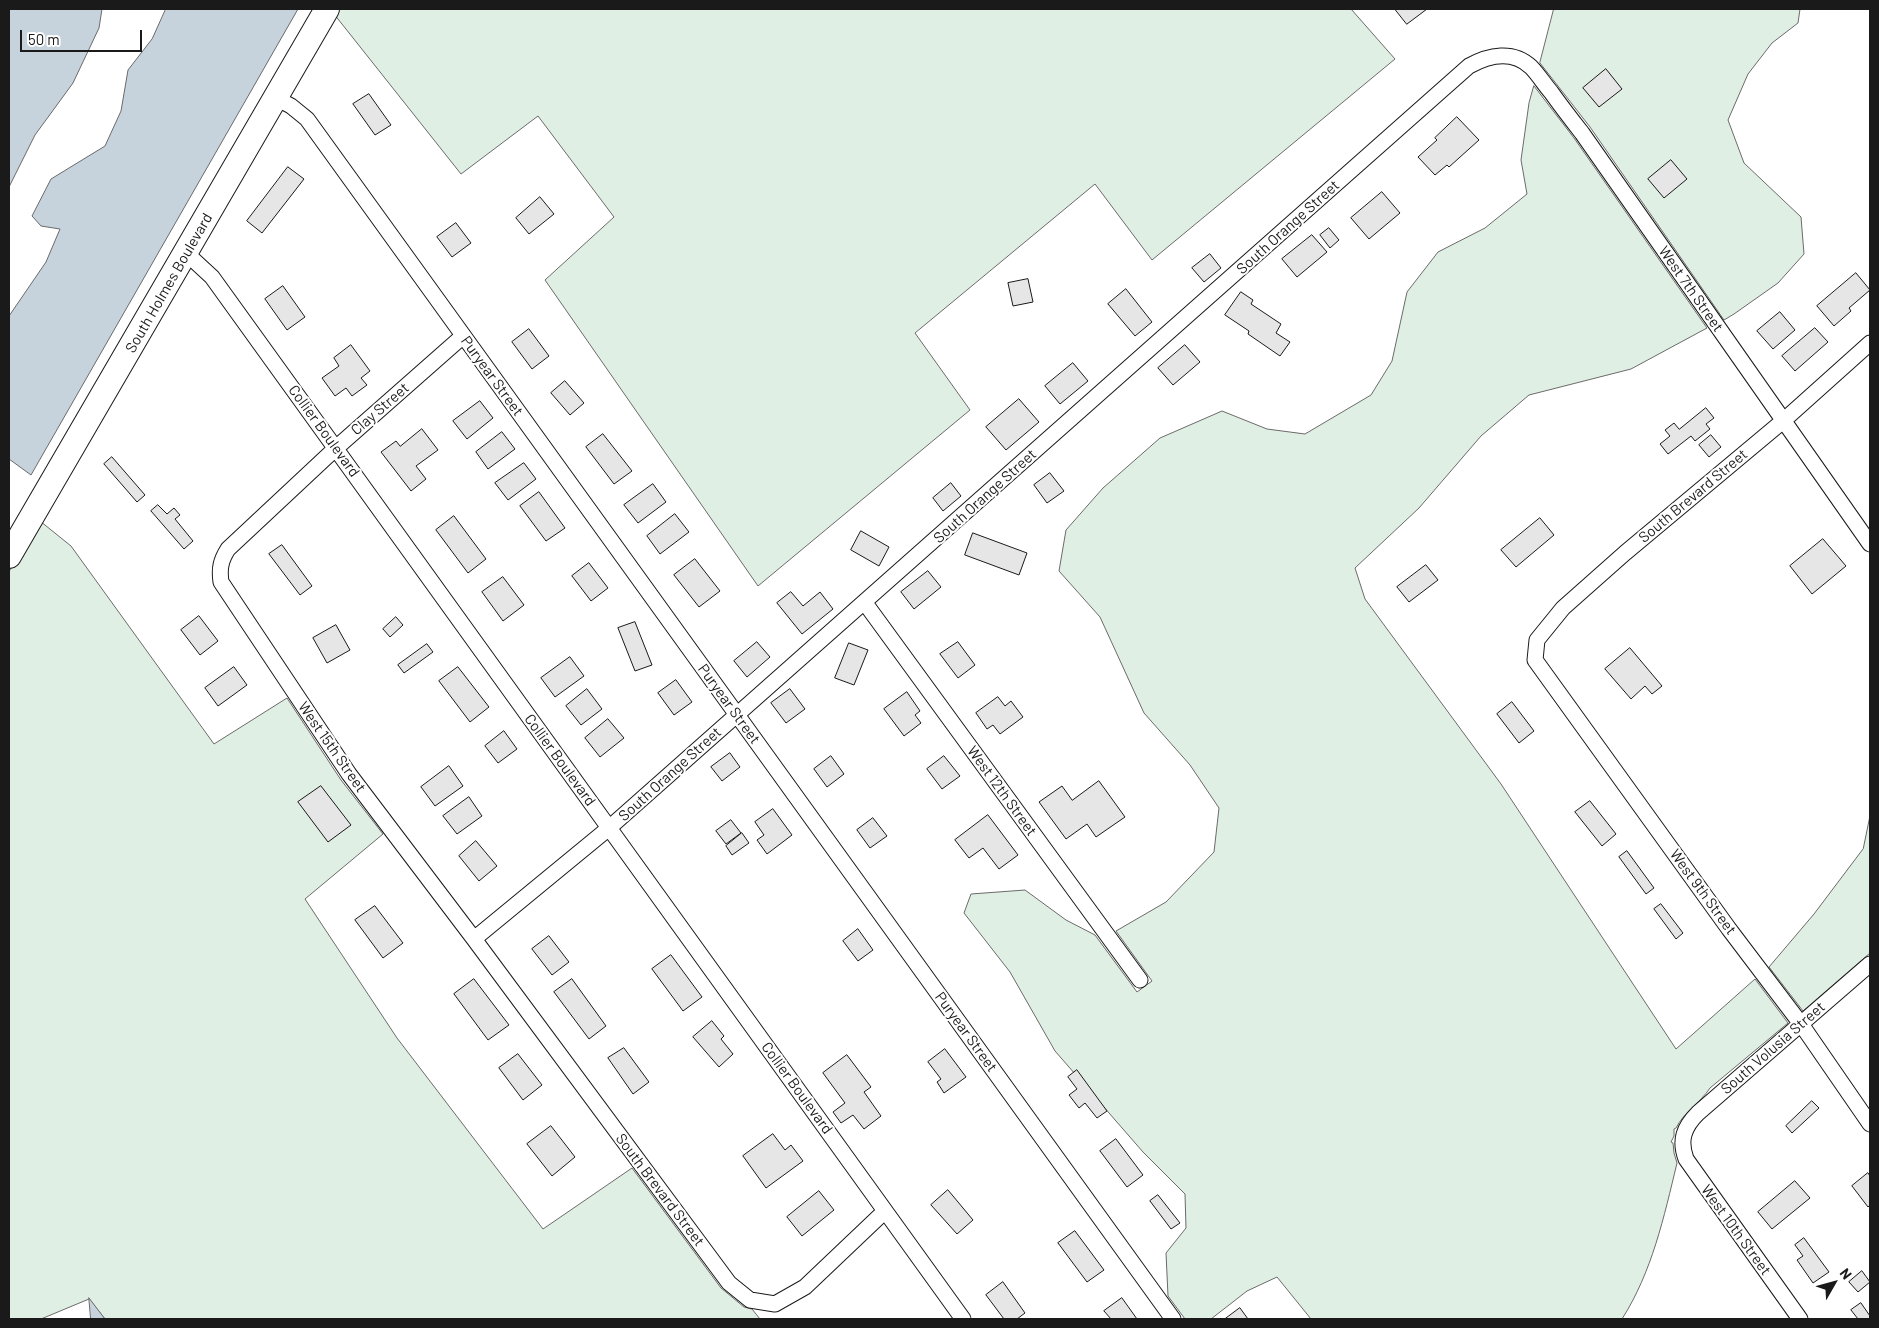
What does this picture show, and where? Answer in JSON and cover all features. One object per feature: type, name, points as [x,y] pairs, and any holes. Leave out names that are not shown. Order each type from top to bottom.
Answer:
[{"type":"main road","name":"South Holmes Boulevard","points":[[9,556],[327,9]]},
{"type":"street","name":"West 7th Street","points":[[1495,55],[1518,59],[1531,67],[1582,133],[1870,544]]},
{"type":"street","name":"South Orange Street","points":[[474,939],[609,828],[1469,66],[1495,55]]},
{"type":"street","name":"Puryear Street","points":[[276,98],[291,106],[307,119],[1173,1319]]},
{"type":"street","name":"Collier Boulevard","points":[[186,253],[212,277],[963,1319]]},
{"type":"street","name":"Clay Street","points":[[232,546],[336,448],[463,336]]},
{"type":"street","name":"South Brevard Street","points":[[1535,660],[1536,640],[1563,608],[1624,553],[1783,421],[1870,343]]},
{"type":"street","name":"West 15th Street","points":[[232,546],[222,559],[219,571],[221,582],[226,592],[349,774],[474,939]]},
{"type":"street","name":"West 12th Street","points":[[864,602],[1140,980]]},
{"type":"street","name":"West 9th Street","points":[[1535,660],[1801,1024],[1870,1124]]},
{"type":"street","name":"South Brevard Street","points":[[474,939],[729,1283],[750,1300],[775,1304],[805,1287],[885,1211]]},
{"type":"street","name":"South Volusia Street","points":[[1682,1136],[1687,1124],[1698,1113],[1870,964]]},
{"type":"street","name":"West 10th Street","points":[[1682,1136],[1682,1150],[1686,1160],[1800,1319]]},
{"type":"green space","points":[[337,9],[1351,9],[1395,59],[1152,260],[1095,184],[915,333],[970,410],[758,586],[545,280],[614,217],[538,116],[461,174],[334,14]]},
{"type":"green space","points":[[1554,9],[1800,9],[1798,23],[1772,43],[1748,74],[1728,120],[1744,163],[1801,217],[1804,254],[1778,283],[1724,320],[1590,127],[1540,63]]},
{"type":"green space","points":[[1534,86],[1574,138],[1707,328],[1631,369],[1529,395],[1481,436],[1419,508],[1355,568],[1365,599],[1501,784],[1676,1049],[1755,979],[1788,1023],[1710,1088],[1674,1129],[1674,1136],[1671,1142],[1673,1143],[1677,1163],[1662,1224],[1641,1282],[1622,1319],[1311,1319],[1277,1277],[1247,1291],[1211,1319],[1185,1319],[1168,1296],[1166,1253],[1186,1228],[1185,1194],[1143,1152],[1055,1051],[1010,972],[964,913],[971,894],[1025,890],[1066,920],[1095,935],[1137,992],[1152,981],[1116,931],[1166,902],[1214,852],[1219,808],[1190,765],[1144,713],[1100,617],[1059,571],[1066,530],[1103,488],[1160,438],[1222,411],[1267,429],[1305,434],[1371,395],[1392,361],[1407,292],[1438,252],[1485,228],[1527,194],[1521,160],[1529,103]]},
{"type":"green space","points":[[40,521],[71,546],[214,744],[287,698],[341,780],[383,834],[305,899],[397,1038],[543,1229],[632,1168],[721,1288],[744,1307],[752,1309],[760,1319],[105,1319],[89,1299],[41,1319],[9,1319],[9,572]]},
{"type":"green space","points":[[1870,816],[1870,953],[1803,1011],[1769,967],[1814,914],[1863,849]]},
{"type":"shaded area","points":[[9,9],[102,9],[99,28],[73,83],[35,135],[9,187]]},
{"type":"shaded area","points":[[166,9],[298,9],[31,475],[9,459],[9,316],[46,262],[60,229],[41,226],[32,216],[51,179],[105,146],[121,111],[128,70],[152,39]]},
{"type":"shaded area","points":[[89,1298],[105,1319],[91,1319]]},
{"type":"building","points":[[1395,9],[1427,9],[1407,24]]},
{"type":"building","points":[[1606,69],[1622,89],[1599,107],[1583,88]]},
{"type":"building","points":[[369,94],[391,125],[375,135],[353,104]]},
{"type":"building","points":[[1457,117],[1479,140],[1449,167],[1447,165],[1435,175],[1418,157],[1437,140],[1435,138]]},
{"type":"building","points":[[1671,160],[1687,179],[1664,198],[1648,179]]},
{"type":"building","points":[[288,167],[304,179],[262,233],[247,221]]},
{"type":"building","points":[[1382,192],[1400,213],[1369,239],[1351,218]]},
{"type":"building","points":[[540,197],[554,214],[529,234],[516,218]]},
{"type":"building","points":[[456,223],[471,243],[452,257],[437,237]]},
{"type":"building","points":[[1329,228],[1339,240],[1330,248],[1320,235]]},
{"type":"building","points":[[1312,235],[1327,252],[1297,277],[1282,259]]},
{"type":"building","points":[[1210,254],[1221,268],[1204,282],[1192,268]]},
{"type":"building","points":[[1856,273],[1870,290],[1849,308],[1851,311],[1834,326],[1817,306]]},
{"type":"building","points":[[1028,279],[1033,302],[1013,306],[1008,283]]},
{"type":"building","points":[[283,286],[305,317],[287,330],[265,299]]},
{"type":"building","points":[[1126,289],[1152,322],[1135,336],[1108,304]]},
{"type":"building","points":[[1241,292],[1253,300],[1251,304],[1281,324],[1276,333],[1290,342],[1280,356],[1248,334],[1249,331],[1225,315]]},
{"type":"building","points":[[1780,312],[1795,330],[1773,349],[1757,331]]},
{"type":"building","points":[[1815,328],[1828,342],[1795,371],[1782,356]]},
{"type":"building","points":[[529,329],[549,356],[532,369],[512,342]]},
{"type":"building","points":[[351,345],[370,371],[361,378],[367,385],[352,396],[346,388],[335,396],[322,378],[339,366],[334,358]]},
{"type":"building","points":[[1185,345],[1200,362],[1173,385],[1158,368]]},
{"type":"building","points":[[1073,363],[1088,381],[1060,404],[1045,386]]},
{"type":"building","points":[[565,381],[584,403],[570,415],[551,393]]},
{"type":"building","points":[[1019,399],[1039,422],[1006,450],[986,427]]},
{"type":"building","points":[[480,401],[493,418],[467,439],[453,421]]},
{"type":"building","points":[[1706,408],[1714,418],[1706,424],[1710,429],[1695,441],[1691,436],[1668,454],[1660,444],[1670,436],[1665,430],[1674,423],[1679,429]]},
{"type":"building","points":[[422,429],[438,450],[416,466],[426,479],[411,491],[381,452],[396,441],[400,446]]},
{"type":"building","points":[[502,432],[515,449],[488,469],[476,452]]},
{"type":"building","points":[[603,434],[632,471],[614,484],[586,447]]},
{"type":"building","points":[[1711,435],[1721,447],[1709,457],[1699,445]]},
{"type":"building","points":[[112,457],[145,495],[137,502],[104,464]]},
{"type":"building","points":[[524,463],[536,479],[508,500],[495,483]]},
{"type":"building","points":[[1050,473],[1064,491],[1047,503],[1034,485]]},
{"type":"building","points":[[951,483],[961,496],[943,511],[933,498]]},
{"type":"building","points":[[653,484],[666,502],[638,523],[624,505]]},
{"type":"building","points":[[539,492],[565,528],[546,541],[520,506]]},
{"type":"building","points":[[158,505],[167,514],[174,508],[180,515],[175,519],[193,541],[184,549],[151,511]]},
{"type":"building","points":[[675,514],[689,532],[660,554],[647,536]]},
{"type":"building","points":[[454,516],[486,559],[468,573],[436,530]]},
{"type":"building","points":[[1540,518],[1554,535],[1516,567],[1501,550]]},
{"type":"building","points":[[861,531],[889,547],[879,566],[851,550]]},
{"type":"building","points":[[973,533],[1027,553],[1019,575],[965,555]]},
{"type":"building","points":[[1823,539],[1846,566],[1812,594],[1790,566]]},
{"type":"building","points":[[282,545],[312,586],[300,595],[269,554]]},
{"type":"building","points":[[695,559],[720,591],[699,607],[674,575]]},
{"type":"building","points":[[589,563],[608,588],[591,601],[572,576]]},
{"type":"building","points":[[1426,565],[1438,580],[1409,602],[1397,587]]},
{"type":"building","points":[[928,571],[941,587],[914,609],[901,592]]},
{"type":"building","points":[[503,577],[524,605],[503,621],[482,592]]},
{"type":"building","points":[[791,592],[803,606],[820,592],[833,609],[802,634],[777,603]]},
{"type":"building","points":[[199,616],[218,641],[200,655],[181,630]]},
{"type":"building","points":[[396,617],[403,625],[390,637],[383,629]]},
{"type":"building","points":[[635,622],[652,665],[635,671],[618,628]]},
{"type":"building","points":[[336,625],[350,650],[327,663],[313,638]]},
{"type":"building","points":[[757,642],[770,657],[747,677],[734,661]]},
{"type":"building","points":[[958,642],[975,665],[958,678],[940,654]]},
{"type":"building","points":[[849,643],[868,650],[854,685],[835,678]]},
{"type":"building","points":[[427,644],[433,652],[404,673],[398,665]]},
{"type":"building","points":[[1630,648],[1662,686],[1652,694],[1645,686],[1631,699],[1605,669]]},
{"type":"building","points":[[570,657],[584,676],[555,697],[541,678]]},
{"type":"building","points":[[234,667],[247,685],[218,706],[205,688]]},
{"type":"building","points":[[458,667],[489,707],[470,722],[439,681]]},
{"type":"building","points":[[676,680],[692,702],[674,715],[658,693]]},
{"type":"building","points":[[587,689],[602,709],[581,725],[566,706]]},
{"type":"building","points":[[790,689],[805,709],[786,723],[771,703]]},
{"type":"building","points":[[907,692],[920,711],[915,715],[921,723],[904,736],[884,709]]},
{"type":"building","points":[[998,697],[1005,706],[1011,701],[1023,717],[1000,734],[993,725],[987,729],[976,713]]},
{"type":"building","points":[[1512,702],[1534,731],[1519,743],[1497,714]]},
{"type":"building","points":[[608,719],[624,738],[600,757],[585,738]]},
{"type":"building","points":[[504,731],[517,749],[498,763],[485,746]]},
{"type":"building","points":[[730,753],[740,767],[722,781],[711,767]]},
{"type":"building","points":[[831,756],[844,774],[827,787],[814,769]]},
{"type":"building","points":[[944,756],[960,776],[942,789],[927,769]]},
{"type":"building","points":[[449,766],[463,786],[435,806],[421,787]]},
{"type":"building","points":[[1099,781],[1125,817],[1096,837],[1087,824],[1066,839],[1039,802],[1062,786],[1072,800]]},
{"type":"building","points":[[321,786],[351,825],[328,842],[298,802]]},
{"type":"building","points":[[469,797],[482,816],[457,834],[443,816]]},
{"type":"building","points":[[1590,801],[1616,834],[1602,846],[1575,812]]},
{"type":"building","points":[[773,809],[792,835],[767,854],[757,840],[764,835],[755,822]]},
{"type":"building","points":[[988,815],[1018,855],[999,869],[983,848],[969,858],[955,840]]},
{"type":"building","points":[[873,818],[887,836],[870,848],[857,830]]},
{"type":"building","points":[[731,820],[741,833],[726,844],[716,831]]},
{"type":"building","points":[[742,833],[749,843],[732,855],[726,846]]},
{"type":"building","points":[[476,841],[497,866],[479,881],[459,856]]},
{"type":"building","points":[[1627,851],[1654,888],[1646,894],[1619,857]]},
{"type":"building","points":[[1661,904],[1683,933],[1676,939],[1654,909]]},
{"type":"building","points":[[375,906],[403,943],[383,958],[355,920]]},
{"type":"building","points":[[858,929],[873,950],[858,961],[843,941]]},
{"type":"building","points":[[549,936],[569,962],[552,975],[532,949]]},
{"type":"building","points":[[671,955],[702,997],[683,1011],[652,969]]},
{"type":"building","points":[[474,979],[509,1025],[488,1040],[454,994]]},
{"type":"building","points":[[572,979],[606,1026],[589,1039],[554,992]]},
{"type":"building","points":[[712,1021],[724,1036],[721,1039],[733,1054],[719,1067],[693,1037]]},
{"type":"building","points":[[624,1048],[649,1082],[633,1094],[608,1058]]},
{"type":"building","points":[[945,1049],[966,1077],[944,1093],[937,1082],[941,1079],[928,1062]]},
{"type":"building","points":[[518,1054],[542,1085],[523,1100],[499,1068]]},
{"type":"building","points":[[847,1055],[871,1087],[864,1092],[881,1116],[864,1129],[853,1115],[841,1123],[833,1112],[845,1103],[823,1073]]},
{"type":"building","points":[[1077,1070],[1107,1111],[1097,1118],[1085,1103],[1079,1108],[1069,1095],[1077,1089],[1068,1077]]},
{"type":"building","points":[[1812,1101],[1819,1108],[1792,1133],[1786,1126]]},
{"type":"building","points":[[551,1126],[575,1157],[552,1176],[527,1144]]},
{"type":"building","points":[[773,1134],[785,1150],[791,1145],[803,1161],[766,1188],[743,1156]]},
{"type":"building","points":[[1116,1139],[1143,1175],[1127,1187],[1100,1151]]},
{"type":"building","points":[[1868,1173],[1870,1176],[1870,1205],[1868,1207],[1852,1186]]},
{"type":"building","points":[[1795,1181],[1810,1198],[1772,1229],[1758,1212]]},
{"type":"building","points":[[948,1190],[973,1220],[957,1234],[931,1205]]},
{"type":"building","points":[[819,1191],[834,1210],[802,1236],[787,1217]]},
{"type":"building","points":[[1158,1195],[1180,1223],[1171,1229],[1150,1201]]},
{"type":"building","points":[[1075,1231],[1104,1270],[1087,1282],[1058,1243]]},
{"type":"building","points":[[1804,1238],[1829,1272],[1813,1283],[1797,1260],[1803,1256],[1795,1245]]},
{"type":"building","points":[[1862,1271],[1870,1282],[1858,1292],[1849,1282]]},
{"type":"building","points":[[1003,1282],[1025,1313],[1017,1319],[1004,1319],[986,1295]]},
{"type":"building","points":[[1122,1298],[1137,1319],[1111,1319],[1104,1311]]},
{"type":"building","points":[[1861,1303],[1870,1319],[1858,1319],[1851,1310]]},
{"type":"building","points":[[1240,1308],[1248,1319],[1225,1319]]}]
